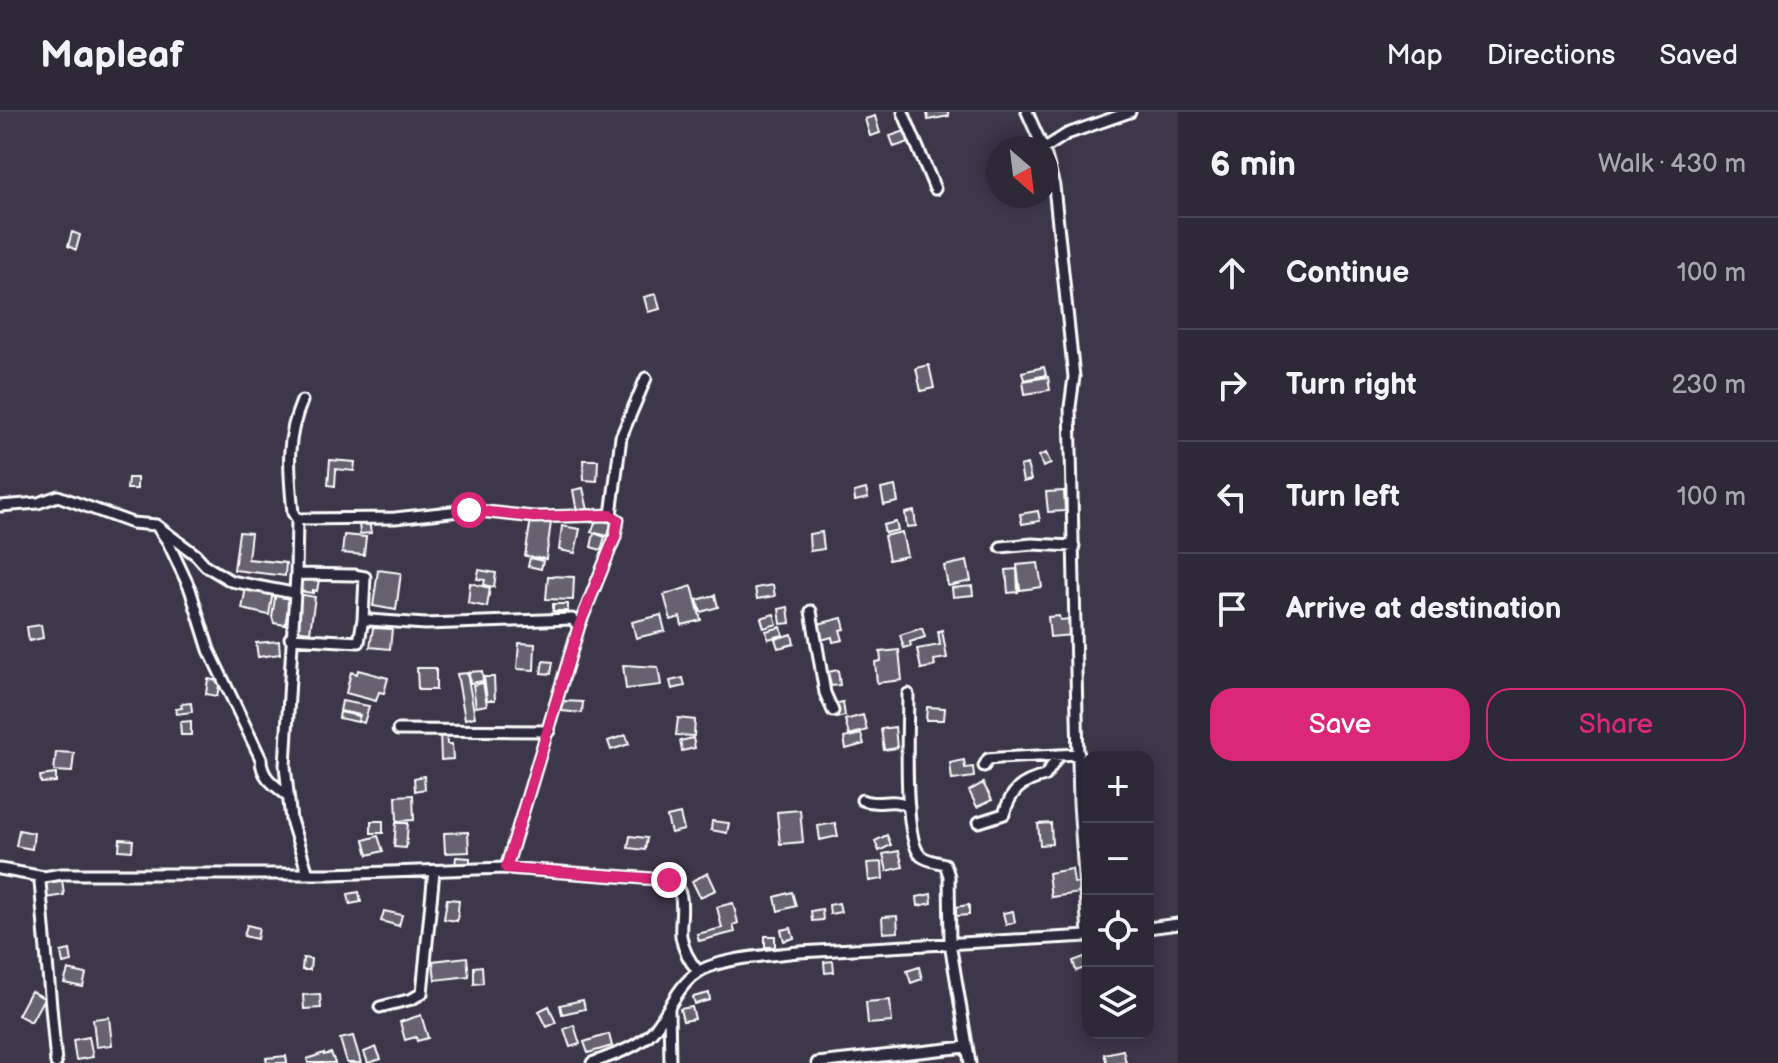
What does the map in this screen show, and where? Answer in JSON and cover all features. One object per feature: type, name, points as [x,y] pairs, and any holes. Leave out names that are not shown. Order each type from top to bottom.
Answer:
[{"type":"street","points":[[903,112],[935,189]]},
{"type":"street","points":[[1027,112],[1038,136]]},
{"type":"street","points":[[1058,139],[1130,112]]},
{"type":"street","points":[[1056,208],[1074,377],[1070,407],[1079,803],[1085,895]]},
{"type":"street","points":[[611,515],[621,437],[646,378]]},
{"type":"street","points":[[302,401],[293,424],[288,457],[293,513],[297,519],[285,766],[291,820],[308,874]]},
{"type":"street","points":[[0,506],[38,503],[58,496],[132,523],[156,525],[206,566],[231,581],[293,593]]},
{"type":"street","points":[[297,519],[395,518],[469,510],[534,517],[611,515],[618,520],[615,537],[579,626],[506,868]]},
{"type":"street","points":[[156,525],[168,542],[190,589],[209,650],[261,759],[261,770],[270,783],[288,796]]},
{"type":"street","points":[[1001,547],[1032,544],[1074,546]]},
{"type":"street","points":[[290,638],[359,642],[363,619],[365,577],[296,574]]},
{"type":"street","points":[[811,611],[825,693],[833,711]]},
{"type":"street","points":[[363,619],[425,624],[572,619],[579,626]]},
{"type":"street","points":[[908,694],[909,807],[913,841],[920,855],[945,864],[949,876],[950,943],[970,1063]]},
{"type":"street","points":[[398,730],[549,731]]},
{"type":"street","points":[[984,766],[988,759],[1079,754]]},
{"type":"street","points":[[979,822],[1004,814],[1009,796],[1031,779],[1045,776],[1059,755]]},
{"type":"street","points":[[862,800],[867,803],[902,802],[909,807]]},
{"type":"street","points":[[0,869],[44,877],[62,874],[308,874],[506,868],[669,880],[676,884],[680,892],[681,936],[689,959],[698,971]]},
{"type":"street","points":[[380,1007],[412,999],[422,993],[434,871]]},
{"type":"street","points":[[44,877],[40,882],[41,903],[56,1063]]},
{"type":"street","points":[[1154,927],[1178,924]]},
{"type":"street","points":[[592,1063],[643,1040],[698,971],[754,957],[1082,935]]},
{"type":"street","points":[[669,1009],[670,1063]]},
{"type":"street","points":[[817,1063],[966,1047]]},
{"type":"building","points":[[927,112],[948,112],[949,116],[928,120]]},
{"type":"building","points":[[875,116],[880,133],[870,136],[865,119]]},
{"type":"building","points":[[905,131],[909,142],[894,147],[890,136]]},
{"type":"building","points":[[72,232],[80,235],[76,250],[68,246]]},
{"type":"building","points":[[656,294],[660,309],[648,312],[644,297]]},
{"type":"building","points":[[929,365],[934,388],[921,391],[916,368]]},
{"type":"building","points":[[1044,367],[1046,375],[1024,380],[1022,372]]},
{"type":"building","points":[[1048,377],[1050,390],[1025,394],[1023,381]]},
{"type":"building","points":[[1046,453],[1051,464],[1043,467],[1039,456]]},
{"type":"building","points":[[330,460],[355,462],[354,471],[336,469],[335,486],[328,485]]},
{"type":"building","points":[[583,460],[598,460],[597,481],[584,480]]},
{"type":"building","points":[[1027,464],[1031,480],[1023,482],[1020,466]]},
{"type":"building","points":[[128,478],[137,478],[137,489],[127,489]]},
{"type":"building","points":[[895,486],[898,502],[884,505],[881,489]]},
{"type":"building","points":[[583,488],[588,510],[577,512],[573,490]]},
{"type":"building","points":[[866,489],[868,498],[855,501],[854,492]]},
{"type":"building","points":[[1064,491],[1065,511],[1048,512],[1046,492]]},
{"type":"building","points":[[914,511],[916,526],[907,527],[905,513]]},
{"type":"building","points":[[1038,511],[1040,521],[1022,524],[1020,514]]},
{"type":"building","points":[[531,519],[551,522],[546,559],[525,556]]},
{"type":"building","points":[[597,519],[611,523],[608,536],[591,532]]},
{"type":"building","points":[[369,521],[371,533],[360,534],[359,523]]},
{"type":"building","points":[[896,522],[898,530],[885,533],[883,525]]},
{"type":"building","points":[[562,526],[580,529],[575,553],[559,550]]},
{"type":"building","points":[[239,532],[251,533],[248,559],[286,563],[285,576],[234,570]]},
{"type":"building","points":[[822,532],[824,549],[810,551],[809,534]]},
{"type":"building","points":[[902,532],[907,556],[889,560],[884,536]]},
{"type":"building","points":[[594,533],[605,537],[601,550],[591,547]]},
{"type":"building","points":[[344,535],[366,537],[364,555],[342,553]]},
{"type":"building","points":[[530,558],[543,561],[541,569],[528,566]]},
{"type":"building","points":[[967,561],[971,581],[948,586],[944,566]]},
{"type":"building","points":[[1038,563],[1042,587],[1020,590],[1017,565]]},
{"type":"building","points":[[1017,569],[1018,592],[1008,593],[1006,570]]},
{"type":"building","points":[[378,570],[401,573],[396,610],[373,606]]},
{"type":"building","points":[[479,570],[496,573],[494,587],[484,585],[485,580],[477,579]]},
{"type":"building","points":[[548,576],[574,577],[573,600],[546,599]]},
{"type":"building","points":[[300,577],[319,580],[317,591],[298,591]]},
{"type":"building","points":[[470,583],[490,588],[487,607],[468,603]]},
{"type":"building","points":[[773,585],[775,596],[757,599],[755,588]]},
{"type":"building","points":[[692,586],[701,620],[682,625],[680,617],[671,620],[664,595]]},
{"type":"building","points":[[972,586],[973,595],[953,597],[952,588]]},
{"type":"building","points":[[246,587],[273,591],[269,615],[242,609]]},
{"type":"building","points":[[276,592],[290,598],[285,625],[274,623],[272,617]]},
{"type":"building","points":[[298,594],[315,597],[310,632],[293,630]]},
{"type":"building","points":[[715,595],[718,607],[701,612],[697,600]]},
{"type":"building","points":[[553,604],[568,604],[568,611],[553,611]]},
{"type":"building","points":[[788,607],[790,623],[781,624],[779,609]]},
{"type":"building","points":[[774,614],[777,624],[764,628],[761,618]]},
{"type":"building","points":[[661,615],[665,631],[636,638],[632,622]]},
{"type":"building","points":[[1059,616],[1060,620],[1070,619],[1072,635],[1050,637],[1048,617]]},
{"type":"building","points":[[842,618],[845,629],[840,630],[843,640],[833,642],[832,637],[821,640],[818,624]]},
{"type":"building","points":[[41,625],[43,638],[29,641],[27,627]]},
{"type":"building","points":[[781,627],[783,635],[768,639],[766,631]]},
{"type":"building","points":[[373,628],[392,629],[390,649],[370,647]]},
{"type":"building","points":[[922,628],[925,637],[910,642],[911,646],[904,648],[900,635]]},
{"type":"building","points":[[942,630],[947,658],[934,660],[935,666],[921,669],[917,649],[940,645],[938,631]]},
{"type":"building","points":[[792,634],[794,644],[778,648],[775,639]]},
{"type":"building","points":[[279,641],[280,654],[258,657],[256,643]]},
{"type":"building","points":[[519,643],[535,644],[534,670],[517,669]]},
{"type":"building","points":[[899,650],[902,680],[877,683],[875,662],[881,661],[880,652]]},
{"type":"building","points":[[543,661],[553,662],[551,674],[541,673]]},
{"type":"building","points":[[623,665],[658,667],[661,685],[626,689]]},
{"type":"building","points":[[417,668],[436,668],[436,690],[418,690]]},
{"type":"building","points":[[358,670],[388,678],[384,693],[379,692],[376,701],[346,693],[351,672],[357,674]]},
{"type":"building","points":[[838,670],[840,685],[831,686],[828,672]]},
{"type":"building","points":[[482,671],[483,681],[470,683],[469,672]]},
{"type":"building","points":[[467,673],[475,717],[465,719],[457,674]]},
{"type":"building","points":[[484,677],[494,677],[495,700],[487,700]]},
{"type":"building","points":[[683,678],[685,686],[672,689],[670,681]]},
{"type":"building","points":[[208,679],[220,681],[217,696],[206,694]]},
{"type":"building","points":[[483,683],[487,705],[476,707],[473,685]]},
{"type":"building","points":[[342,701],[369,706],[364,723],[358,721],[360,715],[340,711]]},
{"type":"building","points":[[563,701],[583,702],[582,713],[562,711]]},
{"type":"building","points":[[843,702],[845,716],[836,718],[833,704]]},
{"type":"building","points":[[191,703],[192,712],[177,714],[176,709],[182,708],[181,704]]},
{"type":"building","points":[[927,707],[945,708],[944,720],[926,720]]},
{"type":"building","points":[[340,712],[359,716],[358,722],[339,718]]},
{"type":"building","points":[[863,715],[867,730],[849,735],[845,720]]},
{"type":"building","points":[[678,718],[695,720],[694,736],[676,735]]},
{"type":"building","points":[[191,721],[191,735],[181,735],[180,722]]},
{"type":"building","points":[[895,727],[897,748],[884,750],[881,729]]},
{"type":"building","points":[[440,732],[446,732],[447,744],[452,744],[453,759],[441,760]]},
{"type":"building","points":[[861,734],[864,744],[846,749],[844,738]]},
{"type":"building","points":[[626,735],[629,744],[611,750],[608,741]]},
{"type":"building","points":[[693,738],[695,748],[682,751],[680,741]]},
{"type":"building","points":[[56,752],[74,753],[72,772],[54,771]]},
{"type":"building","points":[[964,760],[965,768],[973,767],[974,777],[952,780],[950,763]]},
{"type":"building","points":[[56,774],[56,782],[41,783],[40,776]]},
{"type":"building","points":[[424,776],[425,789],[415,791],[414,778]]},
{"type":"building","points":[[983,783],[992,800],[977,807],[969,791]]},
{"type":"building","points":[[413,795],[414,820],[397,821],[396,796]]},
{"type":"building","points":[[800,810],[803,842],[780,844],[777,812]]},
{"type":"building","points":[[680,814],[684,830],[671,833],[667,817]]},
{"type":"building","points":[[371,821],[383,821],[383,833],[371,833]]},
{"type":"building","points":[[712,821],[729,823],[727,833],[711,830]]},
{"type":"building","points":[[396,823],[408,823],[406,848],[394,847]]},
{"type":"building","points":[[835,823],[838,836],[820,840],[818,826]]},
{"type":"building","points":[[1051,823],[1052,844],[1040,845],[1038,824]]},
{"type":"building","points":[[19,830],[34,833],[32,849],[16,846]]},
{"type":"building","points":[[468,832],[469,852],[445,853],[444,833]]},
{"type":"building","points":[[887,835],[891,845],[879,851],[875,841]]},
{"type":"building","points":[[378,836],[383,851],[368,855],[364,840]]},
{"type":"building","points":[[630,836],[647,838],[645,850],[628,848]]},
{"type":"building","points":[[120,839],[133,840],[132,851],[119,850]]},
{"type":"building","points":[[899,851],[903,867],[887,871],[883,854]]},
{"type":"building","points":[[456,857],[470,858],[470,866],[455,866]]},
{"type":"building","points":[[882,862],[883,879],[869,881],[867,863]]},
{"type":"building","points":[[1072,869],[1074,883],[1078,883],[1080,893],[1051,897],[1048,873]]},
{"type":"building","points":[[708,873],[716,890],[700,897],[692,881]]},
{"type":"building","points":[[62,879],[64,895],[46,898],[43,882]]},
{"type":"building","points":[[359,892],[361,902],[350,904],[348,894]]},
{"type":"building","points":[[792,892],[796,906],[778,911],[775,897]]},
{"type":"building","points":[[931,894],[932,903],[918,906],[917,897]]},
{"type":"building","points":[[447,899],[459,900],[457,921],[444,919]]},
{"type":"building","points":[[733,903],[738,923],[733,925],[735,932],[699,941],[697,934],[722,928],[717,907]]},
{"type":"building","points":[[839,903],[841,912],[830,914],[829,905]]},
{"type":"building","points":[[969,905],[969,915],[956,916],[955,907]]},
{"type":"building","points":[[822,909],[823,920],[812,921],[811,911]]},
{"type":"building","points":[[384,911],[402,915],[399,926],[381,921]]},
{"type":"building","points":[[1013,911],[1015,922],[1006,925],[1003,913]]},
{"type":"building","points":[[897,916],[898,932],[883,933],[882,917]]},
{"type":"building","points":[[247,925],[259,928],[257,939],[244,936]]},
{"type":"building","points":[[791,928],[794,938],[784,941],[781,930]]},
{"type":"building","points":[[765,936],[775,936],[775,947],[765,947]]},
{"type":"building","points":[[70,950],[72,962],[63,964],[61,952]]},
{"type":"building","points":[[467,957],[469,976],[435,980],[433,961]]},
{"type":"building","points":[[303,958],[311,959],[310,970],[302,970]]},
{"type":"building","points":[[1082,958],[1082,969],[1076,971],[1073,961]]},
{"type":"building","points":[[833,961],[834,972],[825,973],[824,962]]},
{"type":"building","points":[[482,966],[483,983],[474,984],[474,967]]},
{"type":"building","points":[[919,967],[922,979],[911,983],[907,971]]},
{"type":"building","points":[[68,970],[86,974],[83,987],[64,983]]},
{"type":"building","points":[[31,991],[44,998],[31,1022],[18,1015]]},
{"type":"building","points":[[709,993],[710,1000],[695,1004],[693,997]]},
{"type":"building","points":[[320,994],[321,1008],[304,1009],[303,995]]},
{"type":"building","points":[[583,1000],[585,1009],[562,1014],[560,1005]]},
{"type":"building","points":[[890,1000],[892,1022],[868,1024],[866,1002]]},
{"type":"building","points":[[549,1006],[556,1023],[547,1027],[539,1011]]},
{"type":"building","points":[[692,1007],[695,1019],[683,1021],[680,1009]]},
{"type":"building","points":[[421,1015],[428,1038],[405,1040],[400,1022]]},
{"type":"building","points":[[109,1017],[112,1045],[96,1047],[93,1019]]},
{"type":"building","points":[[574,1025],[580,1044],[570,1047],[564,1029]]},
{"type":"building","points":[[609,1034],[612,1046],[588,1053],[584,1042]]},
{"type":"building","points":[[353,1036],[361,1063],[347,1063],[340,1039]]},
{"type":"building","points":[[89,1037],[93,1057],[76,1060],[73,1040]]},
{"type":"building","points":[[376,1047],[381,1059],[368,1063],[364,1052]]},
{"type":"building","points":[[1123,1050],[1126,1063],[1107,1063],[1104,1054]]},
{"type":"building","points":[[331,1053],[335,1063],[308,1063],[307,1059]]},
{"type":"building","points":[[286,1056],[287,1063],[267,1063],[266,1058]]},
{"type":"route","points":[[469,510],[534,517],[611,515],[618,520],[615,537],[579,626],[506,868],[669,880]]}]
